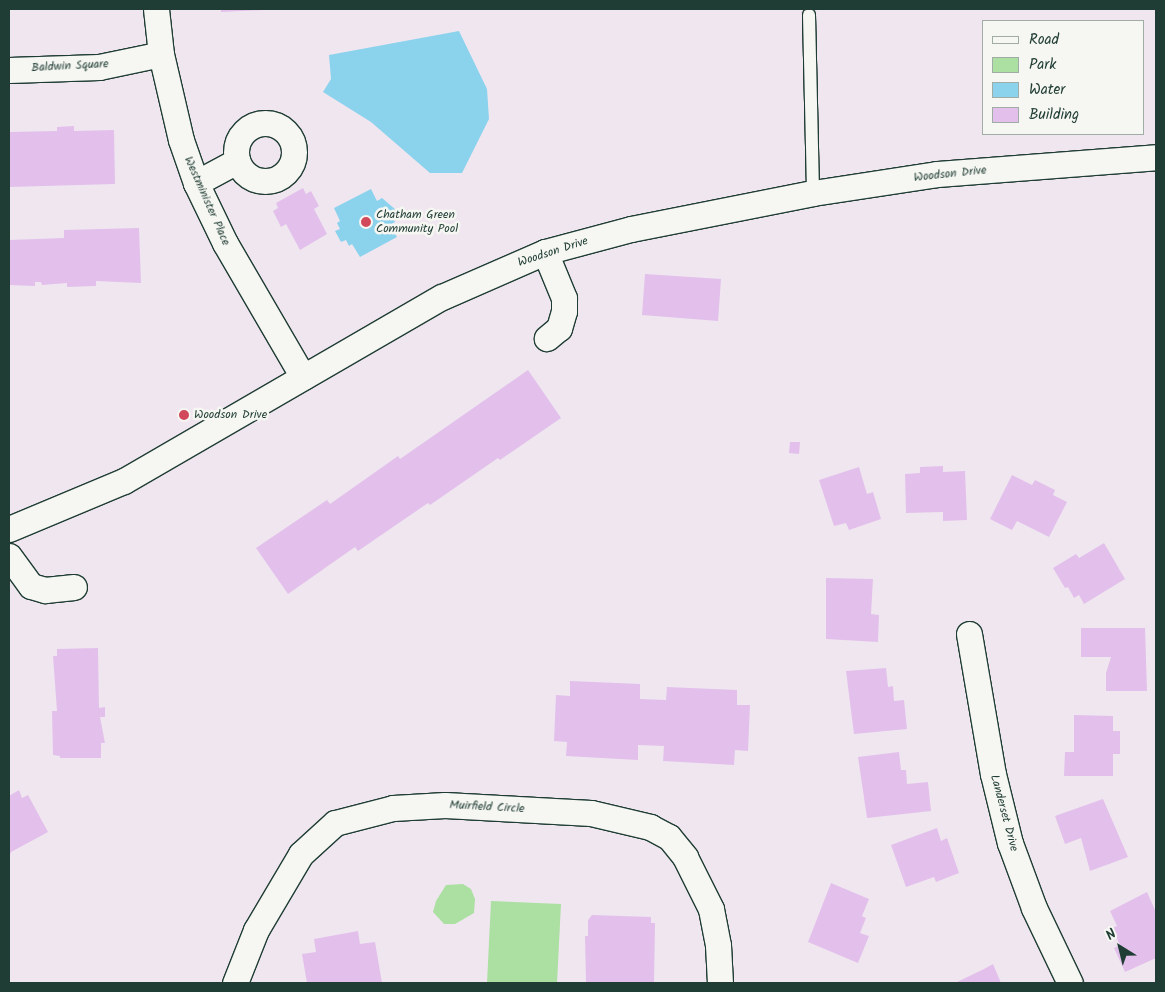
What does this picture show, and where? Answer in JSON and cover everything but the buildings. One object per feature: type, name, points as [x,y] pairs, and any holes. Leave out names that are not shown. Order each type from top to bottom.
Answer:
[{"type":"street","name":"Westminister Place","points":[[156,9],[161,54],[181,140],[196,183],[225,243],[303,377]]},
{"type":"street","name":"Baldwin Square","points":[[9,70],[99,67],[161,54]]},
{"type":"street","name":"Woodson Drive","points":[[9,528],[124,481],[442,297],[545,252],[678,218],[813,193],[938,174],[1156,156]]},
{"type":"street","points":[[196,183],[237,161]]},
{"type":"street","points":[[545,252],[564,298],[564,311],[559,328],[547,338]]},
{"type":"street","points":[[9,556],[31,586],[45,590],[74,587]]},
{"type":"street","name":"Landerset Drive","points":[[969,634],[993,774],[1010,842],[1034,908],[1070,983]]},
{"type":"street","name":"Muirfield Circle","points":[[235,983],[256,930],[301,854],[335,823],[394,808],[445,805],[591,813],[650,827],[669,837],[689,864],[711,909],[718,945],[720,983]]},
{"type":"lane","points":[[809,15],[813,193]]},
{"type":"green space","points":[[463,884],[471,889],[475,899],[474,913],[455,924],[444,924],[433,912],[436,901],[446,885]]},
{"type":"green space","points":[[491,901],[561,904],[557,983],[487,983]]},
{"type":"water","points":[[459,31],[487,89],[489,119],[462,173],[430,173],[371,122],[323,92],[331,79],[329,55]]},
{"type":"water","name":"Chatham Green Community Pool","points":[[371,189],[377,201],[382,198],[396,210],[392,217],[395,222],[390,225],[397,237],[360,257],[352,244],[349,246],[346,240],[341,242],[335,231],[340,229],[337,223],[340,221],[334,208]]},
{"type":"place","name":"Chatham Green Community Pool","points":[[366,222]]},
{"type":"place","name":"Woodson Drive","points":[[184,415]]}]
